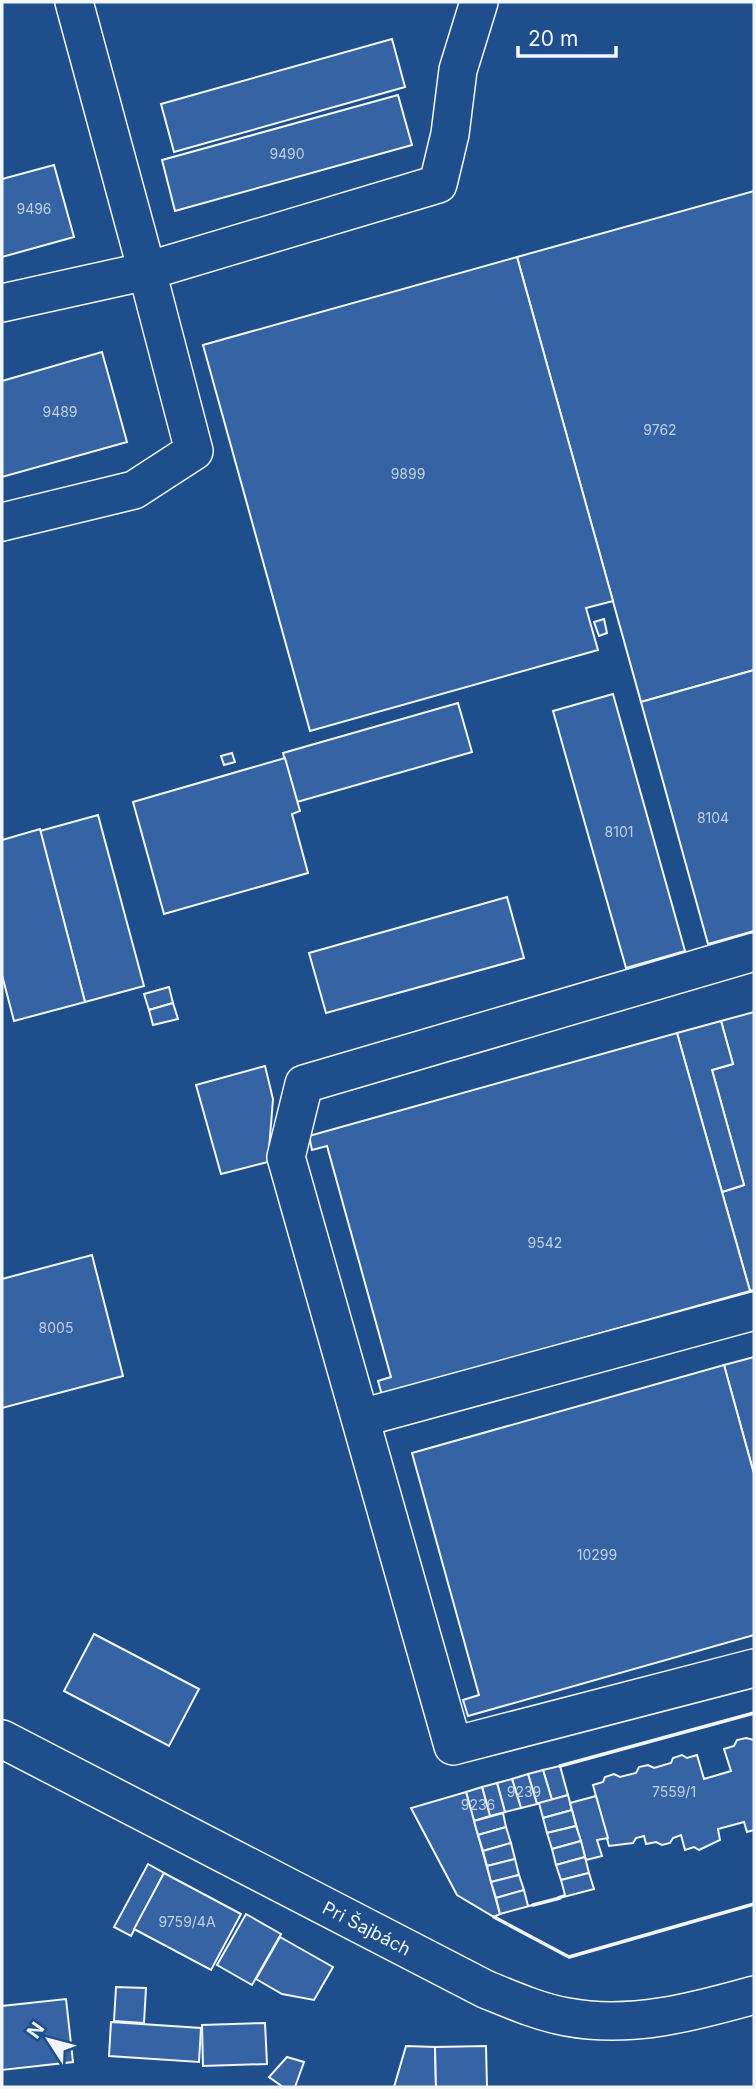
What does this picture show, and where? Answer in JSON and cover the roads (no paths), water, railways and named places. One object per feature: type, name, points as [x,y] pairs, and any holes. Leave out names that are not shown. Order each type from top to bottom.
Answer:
[{"type":"street","points":[[2,522],[134,490],[194,451],[74,2]]},
{"type":"street","points":[[2,303],[147,271],[438,184],[450,134],[458,70],[479,2]]},
{"type":"street","points":[[754,952],[304,1084],[286,1157],[453,1746],[754,1668]]},
{"type":"street","points":[[360,1418],[754,1311]]},
{"type":"street","name":"Pri Šajbách","points":[[2,1739],[485,1989],[527,2006],[566,2017],[618,2021],[661,2018],[754,1995]]}]
